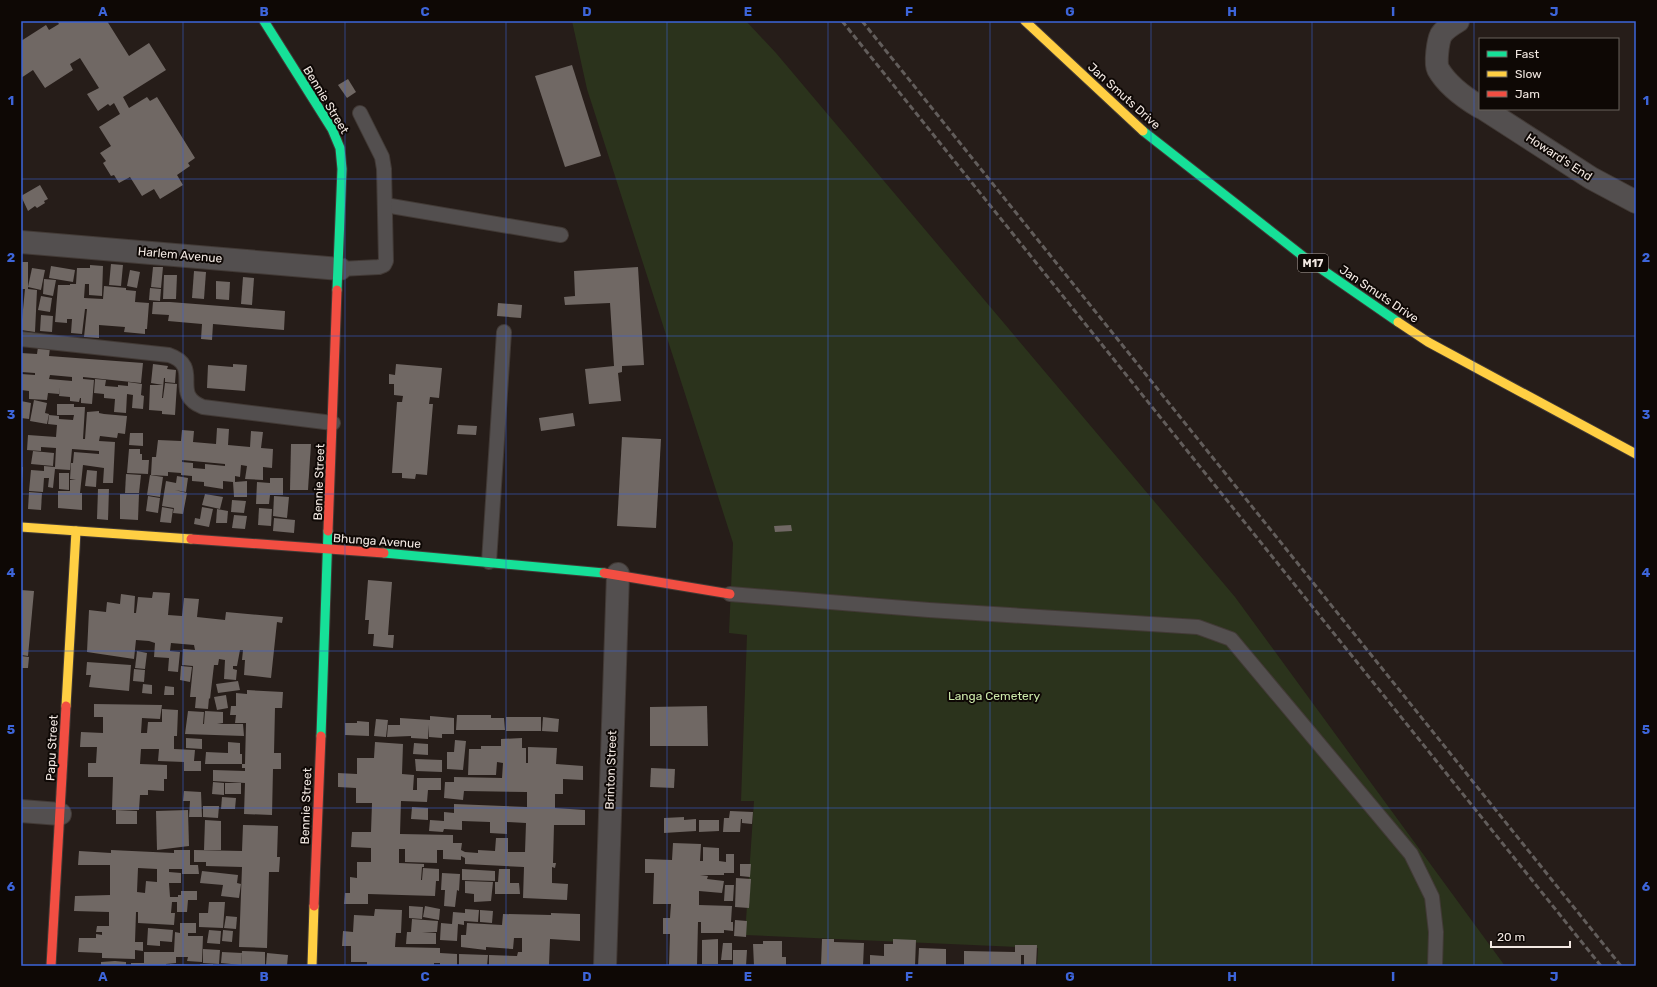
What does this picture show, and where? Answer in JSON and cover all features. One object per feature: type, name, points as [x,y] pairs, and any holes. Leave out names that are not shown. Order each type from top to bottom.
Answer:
[{"type":"street","name":"Bennie Street","points":[[264,21],[332,128],[340,148],[342,169],[340,268],[312,966]]},
{"type":"street","name":"Jan Smuts Drive","points":[[1025,21],[1135,125],[1304,257],[1428,342],[1636,454]]},
{"type":"street","points":[[1458,21],[1442,34],[1437,50],[1437,68],[1448,82],[1469,101],[1479,106]]},
{"type":"street","name":"Howard's End","points":[[1486,110],[1591,178],[1636,202]]},
{"type":"street","name":"Harlem Avenue","points":[[21,242],[340,268]]},
{"type":"street","name":"Bhunga Avenue","points":[[21,526],[329,549],[618,574],[730,594]]},
{"type":"street","name":"Papu Street","points":[[51,966],[76,531]]},
{"type":"street","name":"Brinton Street","points":[[604,966],[618,574]]},
{"type":"street","points":[[21,811],[60,814]]},
{"type":"lane","points":[[340,268],[379,267],[384,265],[386,261],[384,169],[382,156],[360,113]]},
{"type":"lane","points":[[385,205],[561,235]]},
{"type":"lane","points":[[489,562],[504,332]]},
{"type":"lane","points":[[21,339],[169,355],[179,358],[185,366],[188,396],[194,404],[203,407],[333,423]]},
{"type":"lane","points":[[730,594],[929,610],[1198,627],[1231,639],[1411,854],[1432,897],[1436,932],[1435,966]]},
{"type":"green space","name":"Langa Cemetery","points":[[572,21],[746,21],[776,53],[1235,597],[1505,966],[1037,966],[1038,948],[745,935],[754,801],[741,801],[747,635],[729,633],[733,543],[587,89]]},
{"type":"building","points":[[57,21],[107,21],[129,56],[149,43],[166,70],[123,97],[129,108],[147,97],[150,101],[157,97],[195,158],[188,163],[190,166],[177,175],[183,185],[160,199],[154,189],[142,196],[130,177],[119,183],[114,175],[111,176],[103,163],[106,161],[100,153],[111,146],[99,127],[120,114],[114,103],[110,106],[108,104],[98,111],[87,94],[99,88],[80,58],[70,64],[73,70],[45,88],[33,70],[21,78],[21,41],[46,25],[49,30],[59,24]]},
{"type":"building","points":[[572,65],[601,156],[565,167],[535,76]]},
{"type":"building","points":[[348,79],[356,92],[347,98],[338,85]]},
{"type":"building","points":[[40,185],[48,199],[37,208],[35,206],[28,211],[21,196]]},
{"type":"building","points":[[21,262],[28,262],[28,289],[37,290],[35,332],[21,330],[25,289],[21,289]]},
{"type":"building","points":[[111,264],[123,265],[121,286],[109,285]]},
{"type":"building","points":[[90,265],[103,266],[102,296],[89,295],[89,284],[85,284],[84,298],[103,299],[104,286],[126,288],[126,290],[136,291],[135,302],[149,303],[147,329],[145,329],[145,334],[124,332],[125,327],[99,325],[99,338],[84,337],[87,309],[85,309],[82,334],[71,333],[72,319],[67,319],[67,323],[55,322],[58,285],[76,284],[77,268],[90,268]]},
{"type":"building","points":[[51,266],[75,270],[73,282],[49,278]]},
{"type":"building","points":[[153,267],[163,267],[161,288],[151,287]]},
{"type":"building","points":[[638,267],[644,365],[622,366],[622,372],[618,373],[621,401],[589,404],[585,369],[614,366],[610,303],[565,305],[564,297],[575,296],[574,271]]},
{"type":"building","points":[[32,268],[45,270],[41,290],[28,287]]},
{"type":"building","points":[[130,270],[140,272],[137,288],[127,286]]},
{"type":"building","points":[[194,271],[206,272],[204,299],[192,298]]},
{"type":"building","points":[[164,275],[177,275],[176,299],[163,299]]},
{"type":"building","points":[[243,277],[254,278],[252,305],[241,304]]},
{"type":"building","points":[[44,279],[56,280],[53,296],[43,294]]},
{"type":"building","points":[[216,281],[230,282],[229,300],[216,299]]},
{"type":"building","points":[[150,288],[161,289],[160,301],[149,300]]},
{"type":"building","points":[[41,296],[52,298],[50,312],[38,310]]},
{"type":"building","points":[[153,302],[285,311],[284,330],[213,324],[212,340],[201,339],[202,324],[168,321],[169,315],[152,314]]},
{"type":"building","points":[[498,303],[522,305],[521,318],[497,316]]},
{"type":"building","points":[[41,315],[53,316],[52,332],[40,331]]},
{"type":"building","points":[[38,347],[50,348],[49,356],[143,363],[141,383],[83,377],[83,379],[94,380],[92,404],[81,403],[81,398],[79,402],[70,401],[70,397],[59,396],[60,387],[59,394],[48,393],[47,400],[29,399],[29,391],[21,390],[21,374],[35,375],[35,373],[21,372],[21,353],[37,354]],"holes":[[[50,375],[72,377],[72,381],[49,379]]]},
{"type":"building","points":[[153,364],[168,366],[167,369],[176,370],[175,383],[165,382],[164,378],[162,398],[165,383],[177,384],[175,415],[162,414],[162,411],[149,410],[150,385],[163,385],[151,383]]},
{"type":"building","points":[[233,364],[247,365],[245,391],[207,388],[208,365],[233,367]]},
{"type":"building","points":[[396,364],[442,368],[439,398],[430,397],[429,404],[433,404],[427,475],[416,474],[415,479],[402,478],[402,473],[392,473],[397,402],[402,402],[403,396],[394,395],[394,384],[389,384],[389,374],[395,375]]},
{"type":"building","points":[[95,379],[106,380],[105,386],[128,386],[128,382],[142,384],[141,395],[144,396],[143,409],[132,408],[133,395],[127,394],[126,413],[114,412],[115,399],[104,398],[104,394],[94,393]]},
{"type":"building","points":[[34,400],[47,403],[45,413],[49,414],[47,424],[30,421]]},
{"type":"building","points":[[21,401],[31,403],[29,419],[21,418]]},
{"type":"building","points":[[57,404],[74,404],[74,407],[85,407],[83,439],[85,439],[87,412],[99,411],[99,413],[104,414],[127,416],[125,434],[118,433],[117,438],[100,436],[99,441],[115,442],[113,483],[103,483],[104,468],[83,465],[80,493],[82,493],[82,510],[58,508],[58,491],[70,491],[70,480],[76,480],[70,479],[71,463],[73,463],[74,452],[99,454],[99,451],[72,449],[70,470],[55,469],[53,488],[48,487],[49,478],[44,478],[43,492],[29,491],[31,470],[44,471],[44,466],[55,467],[56,448],[41,447],[41,451],[27,450],[28,435],[56,437],[57,425],[48,424],[49,415],[59,416],[59,419],[73,420],[74,415],[57,415]]},
{"type":"building","points":[[573,413],[575,426],[541,431],[539,418]]},
{"type":"building","points":[[458,425],[477,426],[476,435],[457,434]]},
{"type":"building","points":[[217,428],[229,429],[228,445],[250,447],[251,431],[263,432],[261,448],[273,449],[272,468],[263,467],[263,480],[245,479],[247,466],[241,465],[240,477],[235,476],[235,482],[247,481],[247,497],[234,497],[233,482],[223,481],[223,489],[204,486],[204,482],[192,481],[192,476],[181,475],[181,473],[168,472],[168,476],[151,475],[152,457],[156,457],[158,440],[181,441],[182,430],[194,431],[193,442],[216,444]],"holes":[[[182,460],[225,464],[225,466],[205,464],[205,469],[193,468],[193,463],[182,462]]]},
{"type":"building","points":[[130,433],[143,433],[143,446],[129,445]]},
{"type":"building","points":[[622,437],[661,439],[656,528],[617,526]]},
{"type":"building","points":[[291,444],[311,444],[308,490],[290,490]]},
{"type":"building","points":[[129,449],[140,449],[142,460],[149,460],[148,474],[127,473]]},
{"type":"building","points":[[33,451],[54,453],[53,466],[31,464]]},
{"type":"building","points":[[21,467],[23,467],[22,484],[21,484]]},
{"type":"building","points":[[87,470],[97,471],[96,487],[85,486]]},
{"type":"building","points":[[59,473],[69,473],[69,490],[59,489]]},
{"type":"building","points":[[126,474],[141,475],[139,493],[125,493]]},
{"type":"building","points":[[150,475],[163,477],[160,497],[147,495]]},
{"type":"building","points":[[177,476],[188,478],[186,492],[175,490],[187,493],[183,514],[173,513],[174,508],[162,506],[166,481],[176,483]]},
{"type":"building","points":[[270,478],[283,478],[283,495],[270,495],[269,504],[256,504],[257,482],[270,483]]},
{"type":"building","points":[[98,489],[109,489],[108,520],[97,519]]},
{"type":"building","points":[[29,492],[42,493],[41,510],[28,509]]},
{"type":"building","points":[[120,494],[139,494],[138,520],[120,519]]},
{"type":"building","points":[[205,494],[223,497],[220,509],[202,505]]},
{"type":"building","points":[[148,496],[160,498],[158,513],[146,511]]},
{"type":"building","points":[[274,496],[289,497],[287,518],[273,516]]},
{"type":"building","points":[[232,500],[246,501],[244,513],[231,512]]},
{"type":"building","points":[[162,507],[173,509],[171,523],[160,522]]},
{"type":"building","points":[[202,507],[213,509],[209,527],[194,524],[195,518],[200,519]]},
{"type":"building","points":[[259,508],[272,509],[271,526],[258,525]]},
{"type":"building","points":[[217,509],[228,511],[227,523],[216,523]]},
{"type":"building","points":[[234,515],[247,516],[245,529],[232,528]]},
{"type":"building","points":[[274,518],[295,520],[294,533],[273,531]]},
{"type":"building","points":[[791,525],[792,531],[775,532],[774,526]]},
{"type":"building","points":[[368,580],[392,582],[388,635],[394,635],[393,648],[373,646],[374,634],[368,634],[369,620],[365,620]]},
{"type":"building","points":[[21,590],[34,591],[28,656],[21,655]]},
{"type":"building","points":[[153,592],[170,593],[168,615],[182,616],[184,598],[199,599],[197,617],[225,620],[226,612],[283,617],[282,623],[277,622],[271,678],[244,675],[245,660],[242,660],[243,650],[240,650],[237,666],[233,666],[233,669],[237,670],[236,680],[224,679],[225,660],[219,659],[218,665],[214,665],[208,709],[195,708],[196,697],[190,697],[193,666],[182,665],[183,649],[195,650],[194,645],[171,643],[170,651],[180,652],[178,672],[168,671],[169,658],[154,657],[155,643],[149,641],[136,640],[134,659],[87,652],[89,610],[106,612],[107,602],[120,604],[121,594],[135,596],[134,613],[136,613],[138,597],[152,598]]},
{"type":"building","points":[[137,651],[147,653],[145,669],[135,668]]},
{"type":"building","points":[[21,656],[29,657],[28,668],[21,668]]},
{"type":"building","points":[[87,662],[131,665],[129,691],[89,687],[91,675],[86,675]]},
{"type":"building","points":[[181,666],[192,667],[190,682],[180,680]]},
{"type":"building","points":[[134,669],[145,670],[144,682],[133,681]]},
{"type":"building","points":[[238,681],[240,690],[218,693],[216,684]]},
{"type":"building","points":[[143,684],[152,685],[152,694],[142,693]]},
{"type":"building","points":[[165,686],[174,687],[174,695],[164,695]]},
{"type":"building","points":[[247,690],[283,692],[282,708],[275,708],[274,753],[281,753],[281,769],[273,769],[272,815],[244,814],[245,783],[213,781],[213,770],[245,771],[245,768],[242,768],[242,764],[245,764],[246,723],[235,723],[236,715],[230,715],[231,706],[236,706],[236,693],[247,694]]},
{"type":"building","points":[[226,695],[228,708],[217,710],[214,697]]},
{"type":"building","points":[[94,704],[162,705],[160,719],[142,718],[141,733],[147,733],[148,722],[162,722],[162,709],[178,710],[177,736],[174,736],[174,749],[195,750],[194,761],[201,761],[201,771],[184,771],[184,762],[158,761],[159,749],[141,749],[140,764],[167,765],[167,779],[164,779],[164,791],[148,790],[148,795],[140,795],[139,810],[112,810],[113,777],[88,777],[88,763],[96,763],[97,747],[80,747],[81,732],[103,733],[103,717],[94,717]]},
{"type":"building","points":[[707,706],[708,746],[650,746],[650,707]]},
{"type":"building","points":[[188,711],[204,712],[203,724],[205,711],[223,712],[223,723],[217,724],[243,724],[244,736],[185,734]]},
{"type":"building","points":[[457,715],[491,715],[491,718],[504,718],[505,730],[456,730]]},
{"type":"building","points":[[430,716],[454,718],[454,734],[442,734],[442,738],[429,737],[429,725],[428,739],[411,738],[411,736],[387,737],[388,725],[400,725],[400,718],[430,720]]},
{"type":"building","points":[[506,717],[541,717],[541,731],[506,731]]},
{"type":"building","points":[[543,717],[559,719],[558,732],[542,731]]},
{"type":"building","points":[[376,719],[388,720],[386,737],[374,736]]},
{"type":"building","points":[[357,721],[369,722],[369,736],[345,735],[345,723],[357,723]]},
{"type":"building","points":[[186,738],[202,739],[202,749],[186,748]]},
{"type":"building","points":[[522,738],[522,748],[526,748],[526,763],[528,763],[528,747],[557,748],[556,764],[583,766],[583,780],[563,779],[563,794],[555,794],[555,808],[585,810],[585,825],[554,825],[553,863],[556,863],[555,868],[552,867],[552,883],[568,884],[567,900],[523,898],[524,867],[465,864],[465,858],[461,856],[461,860],[443,859],[443,850],[437,850],[437,863],[405,862],[405,849],[399,849],[399,863],[424,864],[424,867],[422,867],[421,880],[423,868],[439,869],[439,881],[436,881],[435,896],[368,894],[368,904],[344,904],[345,893],[350,893],[350,877],[357,878],[357,862],[371,862],[371,848],[351,847],[352,832],[371,832],[372,803],[356,803],[356,788],[338,787],[338,773],[357,774],[357,758],[374,758],[375,742],[403,744],[402,774],[414,775],[413,790],[417,790],[417,778],[441,778],[441,790],[428,790],[427,802],[401,801],[400,834],[453,835],[453,843],[462,843],[461,850],[465,852],[478,853],[478,850],[495,851],[496,838],[508,838],[508,852],[525,852],[526,823],[507,822],[507,834],[490,833],[490,822],[462,821],[462,830],[444,829],[443,832],[429,831],[430,820],[444,821],[444,812],[454,813],[454,804],[527,807],[527,792],[464,791],[463,800],[444,798],[445,782],[454,782],[454,777],[502,778],[503,763],[497,762],[496,775],[468,775],[469,749],[481,749],[481,746],[501,746],[501,739]]},
{"type":"building","points":[[455,740],[466,741],[463,770],[447,769],[447,752],[454,752]]},
{"type":"building","points":[[228,742],[240,743],[242,764],[205,764],[206,752],[228,753]]},
{"type":"building","points":[[414,743],[428,744],[428,755],[413,754]]},
{"type":"building","points":[[415,759],[442,760],[442,772],[416,771]]},
{"type":"building","points":[[651,768],[675,769],[674,788],[650,787]]},
{"type":"building","points":[[213,782],[224,783],[224,795],[212,794]]},
{"type":"building","points":[[225,783],[241,783],[241,794],[225,794]]},
{"type":"building","points":[[184,791],[201,792],[202,817],[189,817],[190,801],[183,801]]},
{"type":"building","points":[[222,797],[236,798],[235,809],[221,809]]},
{"type":"building","points":[[203,806],[219,806],[218,818],[203,817]]},
{"type":"building","points":[[412,807],[428,808],[428,820],[411,819]]},
{"type":"building","points":[[116,810],[137,811],[137,824],[116,824]]},
{"type":"building","points":[[188,810],[189,846],[157,850],[156,811]]},
{"type":"building","points":[[730,811],[753,812],[752,824],[742,823],[741,819],[740,832],[723,832],[724,818],[729,818]]},
{"type":"building","points":[[684,817],[684,820],[696,819],[696,831],[664,833],[664,818]]},
{"type":"building","points":[[205,820],[221,821],[221,850],[204,850]]},
{"type":"building","points":[[699,820],[719,820],[719,831],[699,832]]},
{"type":"building","points":[[243,825],[278,826],[277,857],[280,857],[279,872],[269,872],[267,948],[239,947],[242,867],[206,866],[206,862],[194,862],[194,850],[242,851]]},
{"type":"building","points":[[673,843],[701,844],[700,861],[703,861],[703,847],[719,848],[719,861],[726,862],[726,854],[734,854],[734,873],[724,873],[724,875],[700,875],[708,876],[707,879],[724,881],[722,893],[699,891],[699,905],[732,906],[731,922],[733,922],[733,931],[724,930],[724,933],[701,933],[701,922],[698,922],[697,966],[669,966],[670,934],[663,934],[663,918],[670,918],[671,904],[653,904],[654,873],[645,873],[645,859],[672,860]]},
{"type":"building","points":[[111,850],[174,853],[174,850],[190,850],[190,865],[198,865],[199,874],[182,874],[182,869],[169,869],[169,872],[181,873],[181,883],[169,883],[170,897],[178,897],[178,895],[181,895],[181,891],[197,891],[197,900],[188,900],[187,912],[177,912],[177,902],[172,902],[171,913],[175,913],[174,925],[138,923],[138,912],[136,912],[135,942],[143,942],[143,951],[135,950],[135,959],[102,958],[102,953],[78,952],[79,938],[96,938],[96,934],[102,935],[102,932],[96,932],[97,926],[109,926],[109,912],[74,911],[75,896],[110,895],[110,865],[78,865],[79,851],[111,853]],"holes":[[[138,868],[157,869],[157,882],[146,881],[145,893],[137,892]]]},
{"type":"building","points":[[740,864],[751,864],[750,877],[740,876]]},
{"type":"building","points":[[462,869],[495,871],[495,881],[462,880]]},
{"type":"building","points":[[499,869],[510,869],[510,883],[519,883],[520,894],[495,894],[495,882],[498,882]]},
{"type":"building","points":[[202,871],[238,875],[237,883],[241,884],[239,898],[221,896],[223,885],[200,883]]},
{"type":"building","points":[[442,873],[460,874],[459,891],[457,890],[455,907],[444,906],[445,890],[441,890]]},
{"type":"building","points":[[736,878],[751,879],[749,908],[735,907]]},
{"type":"building","points":[[465,881],[493,882],[491,901],[474,902],[474,894],[465,893]]},
{"type":"building","points":[[725,885],[734,885],[733,901],[724,901]]},
{"type":"building","points":[[209,902],[225,902],[223,928],[199,927],[199,913],[208,913]]},
{"type":"building","points":[[409,906],[423,907],[422,919],[409,918]]},
{"type":"building","points":[[425,906],[440,909],[439,920],[423,917]]},
{"type":"building","points":[[375,909],[402,910],[401,933],[396,933],[395,947],[440,948],[440,953],[457,954],[457,966],[440,966],[440,963],[434,963],[434,966],[367,966],[367,962],[351,962],[351,946],[342,946],[343,931],[353,932],[354,915],[374,916]]},
{"type":"building","points":[[465,909],[479,910],[478,922],[464,921],[464,925],[458,924],[457,941],[440,940],[441,923],[452,924],[453,912],[465,913]]},
{"type":"building","points":[[480,910],[493,911],[492,923],[480,922]]},
{"type":"building","points":[[551,913],[580,914],[580,941],[550,939],[549,966],[489,966],[489,955],[517,956],[518,952],[522,952],[522,938],[514,938],[513,949],[486,947],[486,950],[461,947],[461,935],[466,935],[467,923],[502,925],[503,914],[551,915]]},
{"type":"building","points":[[226,916],[237,917],[236,929],[224,928]]},
{"type":"building","points":[[412,919],[438,921],[437,932],[422,932],[436,933],[436,944],[406,944],[407,932],[411,932]]},
{"type":"building","points":[[735,920],[747,921],[746,937],[734,936]]},
{"type":"building","points":[[180,923],[196,923],[196,933],[188,933],[188,936],[203,936],[202,962],[187,961],[188,957],[176,957],[176,963],[166,964],[166,966],[131,966],[131,963],[144,963],[144,952],[174,952],[175,932],[180,933]]},
{"type":"building","points":[[148,928],[173,930],[172,942],[160,941],[160,946],[147,945]]},
{"type":"building","points":[[209,930],[221,931],[220,944],[207,943]]},
{"type":"building","points":[[223,930],[233,931],[232,942],[222,941]]},
{"type":"building","points":[[718,939],[718,964],[702,964],[702,940]]},
{"type":"building","points":[[822,939],[834,939],[834,942],[864,943],[863,966],[821,966]]},
{"type":"building","points":[[893,939],[916,940],[915,966],[870,966],[870,955],[884,956],[884,944],[893,944]]},
{"type":"building","points":[[763,941],[782,941],[782,957],[786,957],[786,966],[754,966],[753,944],[763,944]]},
{"type":"building","points":[[723,943],[732,943],[732,960],[721,960]]},
{"type":"building","points":[[1015,945],[1037,945],[1036,966],[1024,966],[1024,955],[1021,955],[1021,966],[964,966],[964,951],[1015,952]]},
{"type":"building","points":[[919,948],[946,949],[946,966],[918,966]]},
{"type":"building","points":[[203,949],[220,950],[219,964],[203,963]]},
{"type":"building","points":[[733,950],[747,950],[746,966],[733,966]]},
{"type":"building","points":[[242,951],[265,952],[265,966],[241,966]]},
{"type":"building","points":[[222,952],[242,953],[241,965],[221,963]]},
{"type":"building","points":[[267,953],[288,955],[287,966],[266,965]]},
{"type":"building","points":[[459,954],[488,955],[487,966],[459,966]]},
{"type":"building","points":[[101,962],[126,962],[126,966],[101,966]]},
{"type":"building","points":[[170,964],[195,965],[195,966],[170,966]]},
{"type":"building","points":[[200,964],[213,964],[213,966],[200,966]]},
{"type":"railway","points":[[842,21],[1601,966]]},
{"type":"railway","points":[[862,21],[1621,966]]},
{"type":"traffic: fast","points":[[264,21],[332,129],[340,148],[342,169],[337,290]]},
{"type":"traffic: fast","points":[[1143,131],[1304,257],[1398,322]]},
{"type":"traffic: fast","points":[[321,736],[328,531]]},
{"type":"traffic: fast","points":[[384,553],[604,573]]},
{"type":"traffic: slow","points":[[1025,21],[1143,131]]},
{"type":"traffic: slow","points":[[1398,322],[1428,342],[1636,454]]},
{"type":"traffic: slow","points":[[21,527],[191,539]]},
{"type":"traffic: slow","points":[[66,706],[76,531]]},
{"type":"traffic: slow","points":[[312,966],[314,906]]},
{"type":"traffic: jam","points":[[328,531],[337,290]]},
{"type":"traffic: jam","points":[[191,539],[384,553]]},
{"type":"traffic: jam","points":[[604,573],[730,594]]},
{"type":"traffic: jam","points":[[51,966],[66,706]]},
{"type":"traffic: jam","points":[[314,906],[321,736]]}]
